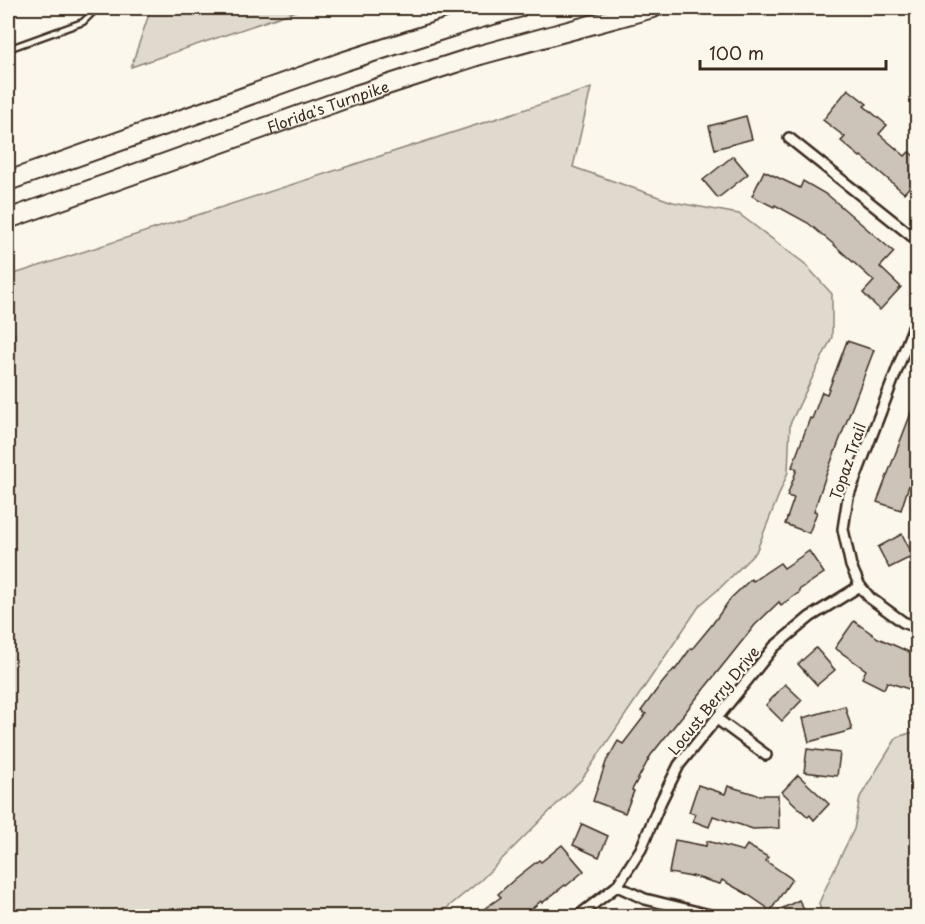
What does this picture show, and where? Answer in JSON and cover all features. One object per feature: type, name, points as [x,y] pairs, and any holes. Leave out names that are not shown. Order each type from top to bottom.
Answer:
[{"type":"highway","points":[[8,181],[345,61],[518,8]]},
{"type":"highway","name":"Florida's Turnpike","points":[[8,219],[356,95],[480,55],[653,8]]},
{"type":"street","points":[[789,138],[918,241]]},
{"type":"street","name":"Topaz Trail","points":[[918,315],[852,486],[843,529],[851,566],[860,586],[886,610],[903,622],[918,628]]},
{"type":"street","name":"Locust Berry Drive","points":[[578,916],[617,886],[641,849],[679,765],[774,647],[810,617],[860,586]]},
{"type":"street","points":[[717,719],[766,755]]},
{"type":"street","points":[[617,886],[645,899],[714,916]]},
{"type":"lane","points":[[8,49],[83,22],[97,8]]},
{"type":"shaded area","points":[[151,8],[305,8],[131,67]]},
{"type":"shaded area","points":[[591,88],[573,167],[673,202],[739,214],[804,263],[832,294],[832,337],[790,424],[788,472],[756,552],[700,605],[582,779],[481,880],[437,916],[8,916],[8,373],[14,355],[15,333],[8,335],[8,276]]},
{"type":"shaded area","points":[[917,731],[917,916],[822,916],[819,903],[854,829],[860,797],[897,737]]},
{"type":"building","points":[[848,89],[867,104],[864,106],[887,125],[879,134],[905,156],[909,152],[918,159],[918,178],[904,193],[841,141],[845,137],[823,120]]},
{"type":"building","points":[[746,116],[752,139],[715,149],[709,126]]},
{"type":"building","points":[[733,156],[748,174],[718,198],[703,180]]},
{"type":"building","points":[[764,171],[800,188],[803,181],[829,196],[894,252],[880,267],[901,287],[880,310],[863,293],[874,281],[832,243],[808,223],[775,205],[774,207],[752,196]]},
{"type":"building","points":[[847,341],[874,350],[825,478],[814,511],[817,512],[809,533],[785,524],[794,498],[787,496],[797,469],[792,467],[810,418],[812,419],[822,392],[827,394]]},
{"type":"building","points":[[916,400],[918,400],[918,478],[912,476],[901,510],[877,502]]},
{"type":"building","points":[[902,534],[913,556],[889,568],[878,547]]},
{"type":"building","points":[[809,551],[824,573],[781,605],[779,602],[755,625],[651,755],[632,790],[634,791],[625,813],[593,801],[606,762],[618,741],[623,744],[646,714],[641,711],[658,688],[711,626],[731,598],[751,579],[753,581],[780,563],[784,568]]},
{"type":"building","points":[[854,621],[878,638],[918,656],[918,692],[887,682],[884,689],[862,678],[866,670],[835,648]]},
{"type":"building","points":[[816,648],[835,670],[817,685],[798,664]]},
{"type":"building","points":[[785,684],[802,700],[782,721],[766,705]]},
{"type":"building","points":[[845,706],[852,730],[809,742],[803,718]]},
{"type":"building","points":[[807,749],[840,753],[837,776],[804,772]]},
{"type":"building","points":[[798,775],[829,804],[814,820],[782,792]]},
{"type":"building","points":[[698,785],[725,794],[728,786],[758,795],[778,795],[779,828],[753,829],[713,816],[709,827],[693,821],[695,814],[689,812]]},
{"type":"building","points":[[582,824],[608,836],[599,857],[573,845]]},
{"type":"building","points":[[675,840],[706,846],[707,841],[743,851],[747,845],[768,857],[766,861],[792,879],[769,913],[766,907],[722,880],[720,884],[692,876],[669,873]]},
{"type":"building","points":[[562,845],[584,871],[566,886],[542,903],[541,901],[523,916],[474,916],[501,897],[498,894],[516,878]]},
{"type":"building","points":[[799,900],[807,916],[767,916]]}]
